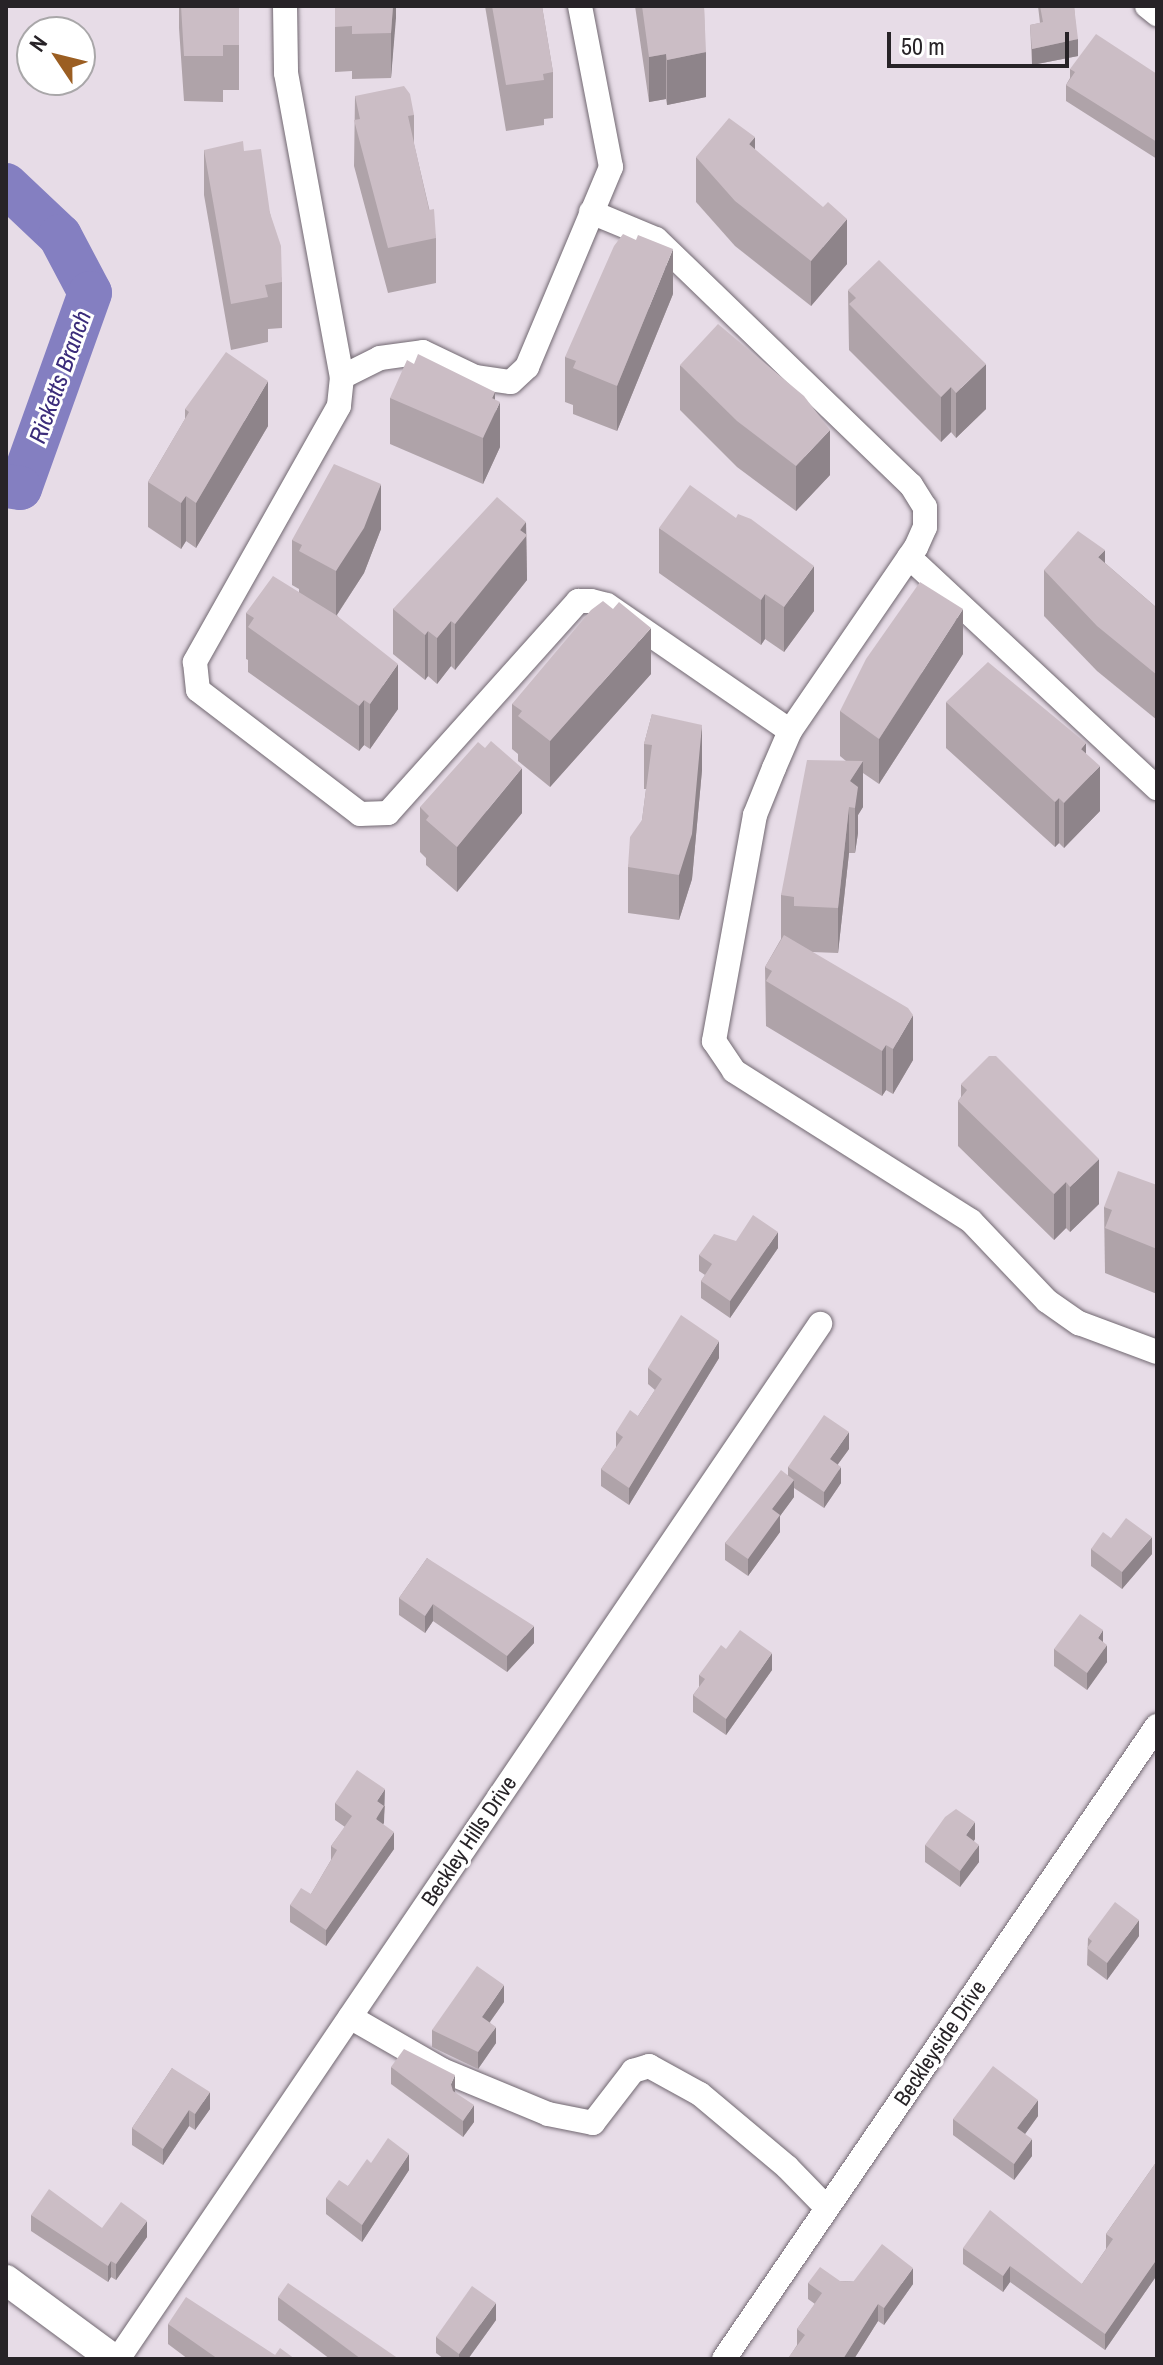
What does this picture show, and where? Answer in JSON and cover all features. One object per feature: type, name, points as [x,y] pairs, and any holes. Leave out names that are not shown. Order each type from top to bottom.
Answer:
[{"type":"main road","points":[[6,2280],[116,2359]]},
{"type":"street","points":[[285,6],[286,73],[342,377],[339,406],[195,662],[198,690],[360,814],[388,813],[578,601],[591,601],[607,605],[790,731]]},
{"type":"street","points":[[342,377],[380,358],[423,352],[475,377],[511,382],[541,344],[611,167],[580,6]]},
{"type":"street","points":[[1146,6],[1157,14]]},
{"type":"street","points":[[591,212],[656,239],[911,485],[925,507],[925,527],[909,557],[790,731],[755,815],[714,1041],[734,1071],[971,1221],[1047,1301],[1079,1323],[1157,1352]]},
{"type":"street","points":[[909,557],[1157,788]]},
{"type":"street","name":"Beckley Hills Drive","points":[[116,2359],[820,1324]]},
{"type":"street","name":"Beckleyside Drive","points":[[724,2359],[1157,1726]]},
{"type":"street","points":[[350,2017],[442,2070],[548,2114],[593,2123],[633,2071],[649,2066],[700,2094],[787,2167],[827,2208]]},
{"type":"building","points":[[181,6],[239,6],[239,45],[223,45],[223,56],[184,56]]},
{"type":"building","points":[[335,6],[393,6],[391,33],[352,34],[352,26],[335,27]]},
{"type":"building","points":[[492,6],[542,6],[553,72],[543,74],[544,80],[506,85]]},
{"type":"building","points":[[642,6],[704,6],[706,52],[667,60],[666,54],[649,57]]},
{"type":"building","points":[[1040,6],[1074,6],[1078,39],[1032,49],[1030,25],[1043,22]]},
{"type":"building","points":[[1096,34],[1157,74],[1157,142],[1066,85],[1075,72],[1070,69]]},
{"type":"building","points":[[404,86],[410,94],[414,115],[408,116],[429,210],[434,209],[436,238],[388,248],[354,120],[360,119],[355,96]]},
{"type":"building","points":[[729,118],[755,137],[749,144],[784,174],[823,207],[828,202],[847,219],[811,261],[735,201],[696,157]]},
{"type":"building","points":[[243,141],[244,151],[261,149],[270,213],[281,246],[282,282],[265,285],[268,297],[231,304],[204,150]]},
{"type":"building","points":[[623,234],[636,240],[638,235],[673,249],[617,386],[573,368],[576,361],[565,357],[614,246]]},
{"type":"building","points":[[879,260],[986,364],[956,393],[951,387],[941,397],[849,304],[856,298],[848,290]]},
{"type":"building","points":[[718,324],[804,396],[830,430],[796,466],[737,421],[680,365]]},
{"type":"building","points":[[226,352],[268,381],[196,503],[186,496],[181,503],[148,482],[189,412],[185,409]]},
{"type":"building","points":[[418,354],[495,392],[492,398],[500,402],[483,438],[390,398],[407,360],[414,364]]},
{"type":"building","points":[[334,464],[381,484],[364,528],[336,571],[299,551],[302,545],[292,540]]},
{"type":"building","points":[[690,485],[736,518],[738,514],[751,519],[814,566],[784,607],[765,594],[761,600],[659,528]]},
{"type":"building","points":[[497,497],[526,522],[520,530],[527,535],[455,624],[451,621],[437,638],[428,631],[425,635],[393,609]]},
{"type":"building","points":[[1078,531],[1105,550],[1098,557],[1157,608],[1157,675],[1097,626],[1044,570]]},
{"type":"building","points":[[273,576],[336,615],[398,664],[370,704],[364,700],[359,706],[248,627],[254,618],[246,613]]},
{"type":"building","points":[[920,582],[963,609],[879,739],[840,711],[866,659]]},
{"type":"building","points":[[603,601],[613,609],[619,602],[651,628],[550,741],[518,716],[522,711],[512,704],[591,610]]},
{"type":"building","points":[[988,662],[1086,743],[1081,749],[1100,766],[1064,803],[1059,798],[1055,802],[946,702]]},
{"type":"building","points":[[652,714],[702,725],[692,834],[679,875],[628,867],[630,837],[642,820],[652,745],[644,744]]},
{"type":"building","points":[[491,741],[522,768],[457,847],[426,820],[429,816],[420,807],[478,742],[485,748]]},
{"type":"building","points":[[807,760],[863,761],[850,781],[858,787],[855,808],[849,807],[838,908],[794,906],[794,897],[781,895]]},
{"type":"building","points":[[784,935],[908,1008],[913,1015],[893,1049],[886,1045],[882,1051],[766,981],[772,971],[765,967]]},
{"type":"building","points":[[989,1056],[996,1056],[1099,1159],[1070,1187],[1066,1182],[1054,1194],[958,1101],[967,1090],[961,1084]]},
{"type":"building","points":[[1118,1171],[1157,1185],[1157,1249],[1105,1228],[1112,1210],[1104,1207]]},
{"type":"building","points":[[753,1215],[778,1232],[730,1301],[701,1281],[712,1264],[699,1255],[714,1234],[736,1241]]},
{"type":"building","points":[[681,1315],[719,1341],[629,1488],[601,1469],[623,1437],[616,1432],[630,1410],[638,1416],[662,1379],[648,1368]]},
{"type":"building","points":[[824,1415],[849,1432],[830,1459],[841,1467],[824,1492],[788,1467]]},
{"type":"building","points":[[781,1470],[794,1480],[772,1509],[780,1515],[748,1559],[725,1543]]},
{"type":"building","points":[[1126,1518],[1152,1537],[1122,1572],[1091,1549],[1103,1532],[1111,1538]]},
{"type":"building","points":[[427,1558],[534,1626],[507,1656],[433,1604],[425,1616],[399,1598]]},
{"type":"building","points":[[1080,1614],[1103,1630],[1098,1638],[1107,1645],[1087,1673],[1054,1649]]},
{"type":"building","points":[[740,1630],[772,1653],[726,1719],[693,1695],[705,1679],[699,1675],[721,1645],[726,1649]]},
{"type":"building","points":[[357,1770],[385,1789],[377,1801],[384,1806],[376,1819],[394,1832],[326,1930],[290,1905],[301,1888],[311,1894],[337,1850],[331,1846],[352,1816],[335,1803]]},
{"type":"building","points":[[956,1809],[975,1822],[966,1835],[979,1845],[960,1871],[925,1845],[945,1817]]},
{"type":"building","points":[[1115,1902],[1139,1920],[1107,1963],[1087,1948],[1092,1941],[1088,1938]]},
{"type":"building","points":[[477,1966],[504,1985],[482,2017],[496,2027],[478,2052],[432,2030]]},
{"type":"building","points":[[404,2049],[455,2075],[451,2084],[453,2091],[474,2105],[463,2121],[391,2067]]},
{"type":"building","points":[[993,2066],[1038,2100],[1017,2128],[1032,2139],[1014,2164],[953,2119]]},
{"type":"building","points":[[172,2068],[210,2092],[195,2114],[189,2110],[163,2149],[132,2128]]},
{"type":"building","points":[[388,2138],[409,2154],[362,2225],[326,2198],[339,2180],[348,2186],[367,2159],[371,2163]]},
{"type":"building","points":[[1157,2161],[1157,2259],[1105,2334],[1010,2266],[1003,2276],[963,2248],[990,2210],[1082,2284],[1113,2239],[1106,2234]]},
{"type":"building","points":[[49,2189],[102,2228],[121,2202],[147,2221],[116,2264],[111,2261],[108,2266],[31,2215]]},
{"type":"building","points":[[882,2244],[913,2268],[884,2308],[878,2304],[843,2359],[789,2359],[805,2335],[797,2329],[822,2293],[808,2283],[820,2267],[840,2281],[853,2282]]},
{"type":"building","points":[[288,2283],[399,2359],[361,2359],[278,2297]]},
{"type":"building","points":[[472,2286],[496,2303],[459,2354],[436,2337]]},
{"type":"building","points":[[186,2297],[275,2355],[280,2348],[295,2359],[218,2359],[168,2324]]},
{"type":"waterway","name":"Ricketts Branch","points":[[6,185],[60,236],[90,293],[20,488],[6,486]]}]
